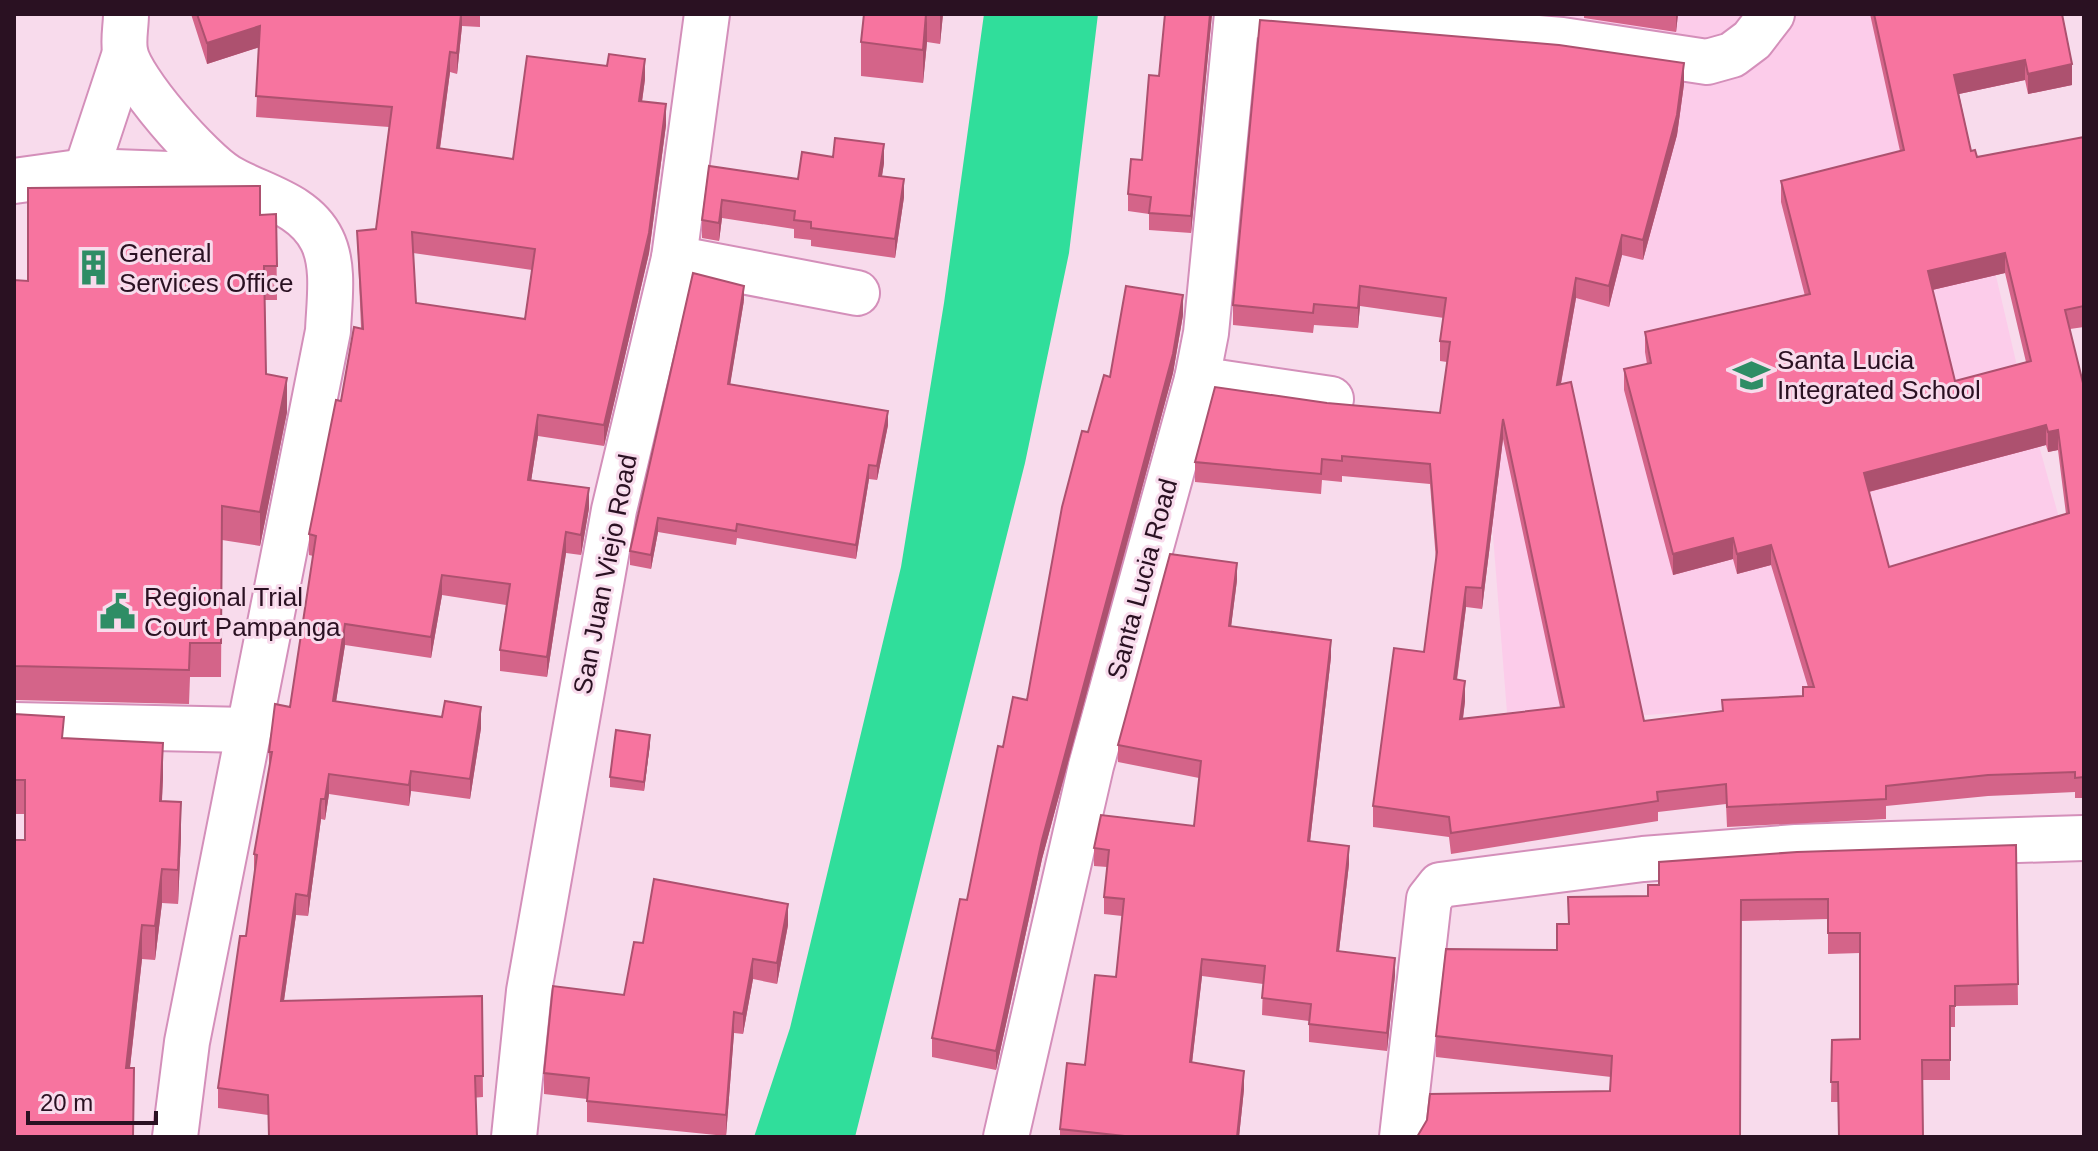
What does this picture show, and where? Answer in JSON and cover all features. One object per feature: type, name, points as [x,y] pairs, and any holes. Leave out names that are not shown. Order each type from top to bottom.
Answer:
[{"type":"street","name":"San Juan Viejo Road","points":[[514,1137],[529,991],[614,510],[674,258],[707,14]]},
{"type":"street","points":[[1240,14],[1562,40],[1707,62],[1732,55],[1752,40],[1772,14]]},
{"type":"street","name":"Santa Lucia Road","points":[[1006,1137],[1091,766],[1197,379],[1206,333],[1240,14]]},
{"type":"street","points":[[86,171],[126,34]]},
{"type":"street","points":[[126,34],[154,102],[182,135],[225,176],[292,207],[309,221],[323,242],[330,282],[328,331],[187,1042],[175,1137]]},
{"type":"street","points":[[14,181],[86,171],[225,176]]},
{"type":"street","points":[[674,258],[857,293]]},
{"type":"street","points":[[1197,379],[1331,399]]},
{"type":"street","points":[[14,725],[248,730]]},
{"type":"street","points":[[1402,1137],[1429,899],[1440,885],[1643,859],[1796,847],[2084,838]]},
{"type":"shaded area","points":[[984,14],[1098,14],[1069,253],[1025,463],[855,1137],[754,1137],[790,1028],[901,567],[944,303]]},
{"type":"shaded area","name":"Santa Lucia Integrated School","points":[[1568,14],[1935,14],[2017,366],[2084,608],[1788,705],[1508,725],[1481,384],[1493,307]]},
{"type":"building","points":[[197,14],[461,14],[457,53],[450,52],[437,148],[513,159],[527,56],[607,66],[609,54],[645,59],[639,101],[666,104],[649,233],[604,425],[538,415],[528,480],[589,488],[581,535],[566,532],[547,657],[500,650],[510,584],[442,575],[431,637],[345,624],[333,701],[442,717],[445,701],[481,707],[470,779],[411,771],[409,785],[329,774],[325,799],[321,799],[308,896],[296,894],[281,1001],[482,996],[483,1076],[475,1076],[477,1137],[269,1137],[268,1095],[218,1088],[240,936],[246,936],[257,855],[254,854],[272,752],[269,752],[275,704],[290,707],[316,536],[309,534],[336,400],[341,401],[354,327],[363,329],[357,231],[376,229],[392,107],[256,96],[260,26],[207,43]],"holes":[[[412,232],[535,249],[525,319],[416,303]]]},
{"type":"building","points":[[864,14],[926,14],[923,50],[861,42]]},
{"type":"building","points":[[1165,14],[1210,14],[1191,216],[1149,213],[1151,197],[1128,194],[1131,159],[1142,160],[1149,75],[1159,76]]},
{"type":"building","points":[[1874,14],[2062,14],[2072,64],[2028,74],[2025,60],[1954,75],[1971,151],[1975,150],[1977,157],[2084,137],[2084,306],[2065,310],[2084,387],[2084,777],[2075,778],[2075,772],[1988,775],[1886,786],[1886,799],[1727,807],[1726,784],[1657,792],[1658,801],[1451,833],[1449,817],[1373,806],[1394,648],[1424,652],[1437,552],[1430,464],[1342,456],[1342,461],[1322,459],[1321,474],[1195,462],[1215,387],[1327,403],[1440,413],[1450,342],[1440,341],[1446,298],[1360,286],[1358,308],[1314,304],[1313,313],[1233,305],[1260,20],[1559,45],[1684,63],[1677,115],[1643,240],[1622,235],[1609,286],[1576,278],[1557,385],[1571,382],[1644,721],[1723,711],[1722,700],[1803,696],[1803,687],[1814,687],[1771,545],[1737,554],[1733,538],[1673,554],[1624,369],[1651,363],[1645,332],[1810,294],[1781,181],[1904,150]],"holes":[[[2005,253],[2031,361],[1955,381],[1928,271]],[[1503,419],[1564,707],[1460,719],[1465,681],[1454,679],[1466,587],[1482,588]],[[2046,425],[2048,432],[2058,430],[2069,513],[1889,567],[1864,473]]]},
{"type":"building","points":[[835,138],[884,144],[879,176],[904,179],[895,239],[811,228],[811,222],[794,220],[795,211],[722,200],[719,223],[702,220],[709,166],[798,179],[802,152],[833,157]]},
{"type":"building","points":[[260,186],[260,215],[276,214],[277,266],[264,266],[266,374],[287,378],[260,512],[222,506],[221,643],[190,643],[189,670],[14,666],[14,280],[28,281],[28,188]]},
{"type":"building","points":[[693,273],[744,286],[728,384],[888,411],[877,466],[869,465],[856,545],[737,524],[736,531],[658,518],[651,555],[630,551]]},
{"type":"building","points":[[1126,286],[1183,295],[1173,354],[1042,840],[996,1051],[932,1038],[960,899],[967,900],[998,746],[1003,747],[1013,697],[1027,700],[1062,507],[1082,431],[1088,432],[1104,375],[1110,377]]},
{"type":"building","points":[[1170,554],[1237,563],[1229,626],[1331,640],[1308,841],[1349,846],[1337,951],[1395,958],[1387,1033],[1309,1024],[1311,1004],[1262,998],[1265,966],[1202,959],[1190,1062],[1244,1071],[1237,1137],[1134,1137],[1060,1129],[1067,1063],[1085,1065],[1095,975],[1116,977],[1124,899],[1104,897],[1109,850],[1094,848],[1101,815],[1194,826],[1201,761],[1118,745]]},
{"type":"building","points":[[14,714],[64,717],[62,738],[163,743],[160,801],[181,802],[178,870],[162,869],[155,926],[142,925],[126,1068],[134,1068],[133,1137],[14,1137],[14,840],[25,840],[25,780],[14,780]]},
{"type":"building","points":[[616,730],[650,735],[644,782],[610,777]]},
{"type":"building","points":[[2016,845],[2018,984],[1955,986],[1955,1006],[1950,1006],[1950,1060],[1922,1060],[1923,1137],[1839,1137],[1838,1082],[1831,1082],[1832,1040],[1860,1039],[1860,933],[1828,933],[1828,899],[1741,900],[1740,1137],[1417,1137],[1427,1120],[1430,1094],[1610,1091],[1612,1056],[1436,1036],[1446,949],[1557,950],[1557,924],[1569,924],[1568,897],[1648,896],[1648,885],[1659,885],[1659,862],[1797,852]]},
{"type":"building","points":[[654,879],[788,904],[777,963],[753,959],[743,1014],[734,1012],[726,1115],[587,1101],[589,1078],[544,1073],[553,986],[624,995],[634,942],[643,943]]},
{"type":"place","name":"General Services Office","points":[[93,268]]},
{"type":"place","name":"Santa Lucia Integrated School","points":[[1751,375]]},
{"type":"place","name":"Regional Trial Court Pampanga","points":[[118,612]]}]
